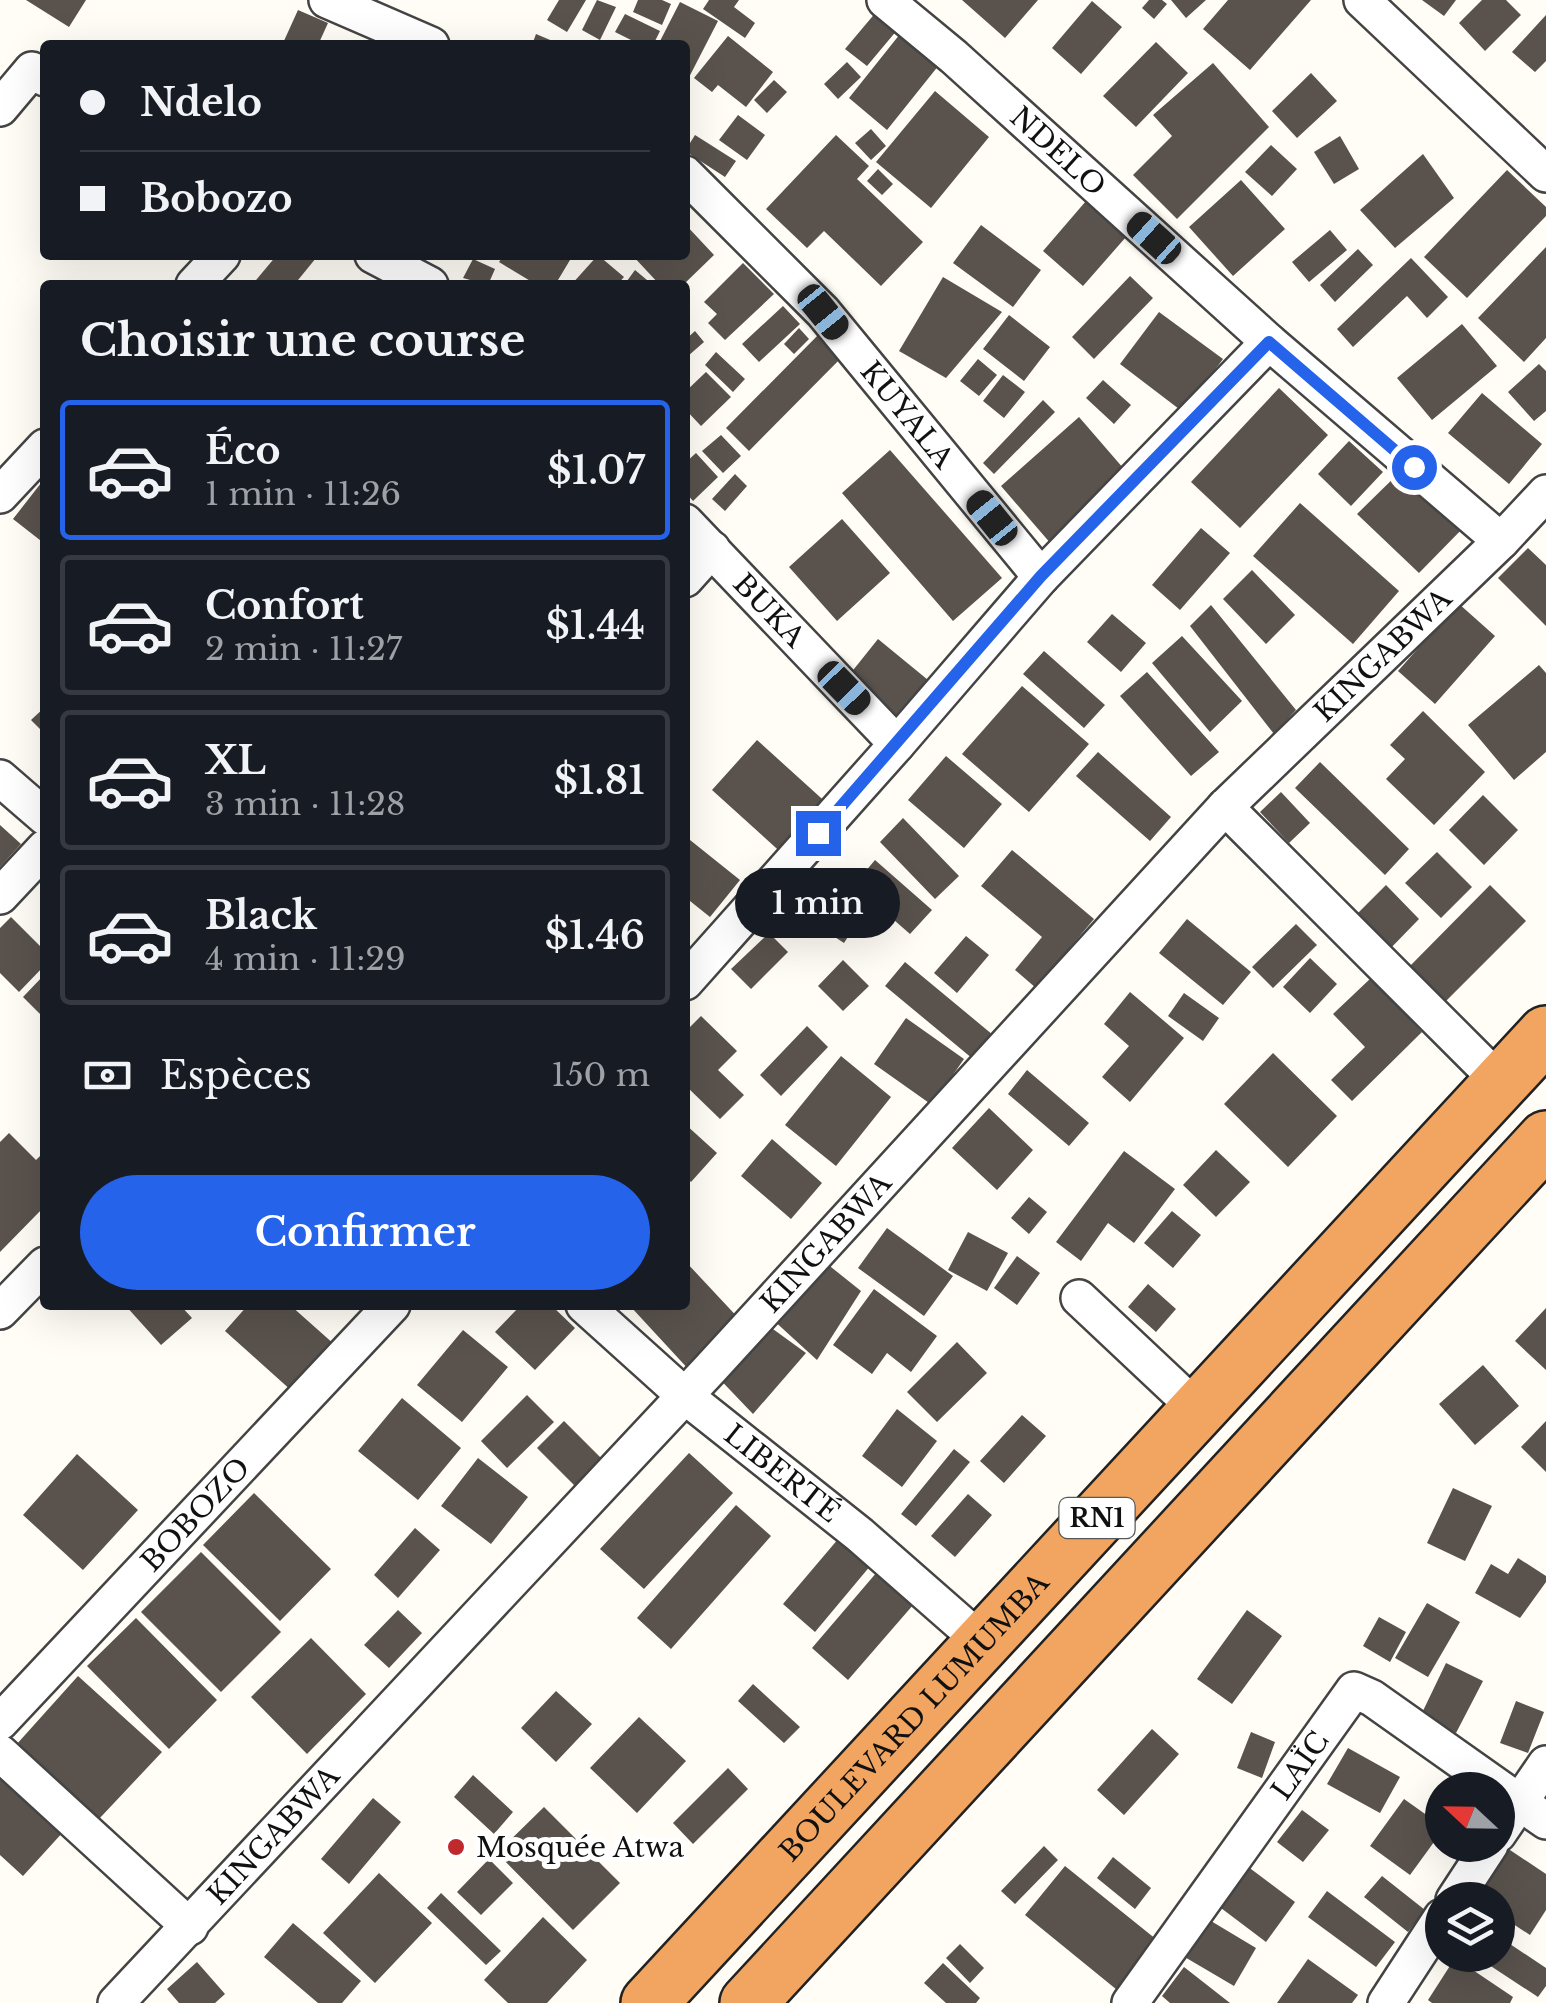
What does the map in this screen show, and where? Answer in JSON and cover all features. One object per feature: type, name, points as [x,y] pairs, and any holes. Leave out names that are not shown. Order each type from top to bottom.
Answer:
[{"type":"highway","name":"BOULEVARD LUMUMBA","points":[[649,2003],[1546,1034]]},
{"type":"highway","name":"RN1","points":[[748,2003],[1546,1139]]},
{"type":"street","points":[[326,0],[419,40]]},
{"type":"street","name":"NDELO","points":[[886,0],[954,56],[1269,342],[1501,541]]},
{"type":"street","points":[[1362,0],[1546,174]]},
{"type":"street","points":[[0,108],[38,74]]},
{"type":"street","name":"KUYALA","points":[[690,179],[823,312],[1041,576]]},
{"type":"street","points":[[199,280],[217,260]]},
{"type":"street","points":[[383,260],[421,280]]},
{"type":"street","points":[[690,976],[1041,576],[1269,342]]},
{"type":"street","points":[[0,496],[40,452]]},
{"type":"street","name":"KINGABWA","points":[[116,2003],[685,1396],[1224,806],[1501,541],[1546,493]]},
{"type":"street","name":"BUKA","points":[[690,527],[897,744]]},
{"type":"street","points":[[690,574],[712,550]]},
{"type":"street","points":[[0,778],[40,813]]},
{"type":"street","points":[[1224,806],[1501,1083]]},
{"type":"street","points":[[0,896],[40,853]]},
{"type":"street","points":[[0,1312],[40,1270]]},
{"type":"street","points":[[1078,1298],[1197,1409]]},
{"type":"street","name":"BOBOZO","points":[[0,1722],[387,1310]]},
{"type":"street","name":"LIBERTÉ","points":[[590,1310],[685,1396],[860,1534],[982,1642]]},
{"type":"street","name":"LAÏC","points":[[1130,2003],[1354,1690],[1372,1698],[1532,1812]]},
{"type":"street","points":[[0,1753],[190,1927]]},
{"type":"street","points":[[1532,1812],[1546,1764]]},
{"type":"street","points":[[1386,2003],[1425,1943]]},
{"type":"building","points":[[26,0],[86,0],[69,27]]},
{"type":"building","points":[[559,0],[586,0],[567,32],[547,20]]},
{"type":"building","points":[[597,0],[616,7],[600,40],[582,30]]},
{"type":"building","points":[[638,0],[671,4],[662,25],[633,12]]},
{"type":"building","points":[[709,0],[739,0],[734,7],[755,23],[745,38],[703,9]]},
{"type":"building","points":[[962,0],[1038,0],[1005,38]]},
{"type":"building","points":[[1149,0],[1167,4],[1154,19],[1142,8]]},
{"type":"building","points":[[1171,0],[1206,0],[1186,18]]},
{"type":"building","points":[[1228,0],[1311,0],[1250,70],[1203,29]]},
{"type":"building","points":[[1422,0],[1456,0],[1444,16]]},
{"type":"building","points":[[1482,0],[1506,0],[1521,15],[1485,51],[1459,23]]},
{"type":"building","points":[[1092,1],[1122,27],[1081,74],[1052,48]]},
{"type":"building","points":[[680,2],[718,21],[690,75],[690,40],[661,40]]},
{"type":"building","points":[[298,10],[328,23],[320,40],[284,40]]},
{"type":"building","points":[[877,11],[898,29],[867,66],[845,49]]},
{"type":"building","points":[[625,14],[660,31],[656,40],[631,40],[615,32]]},
{"type":"building","points":[[1546,15],[1546,61],[1535,72],[1512,52]]},
{"type":"building","points":[[904,29],[943,60],[887,130],[849,98]]},
{"type":"building","points":[[728,36],[773,72],[746,107],[718,85],[712,92],[694,78]]},
{"type":"building","points":[[1156,42],[1188,73],[1136,127],[1103,96]]},
{"type":"building","points":[[847,62],[861,77],[838,99],[824,84]]},
{"type":"building","points":[[1213,63],[1269,127],[1177,219],[1133,175],[1172,136],[1153,115]]},
{"type":"building","points":[[1311,73],[1337,101],[1297,138],[1272,111]]},
{"type":"building","points":[[774,80],[787,92],[767,113],[754,100]]},
{"type":"building","points":[[935,91],[989,137],[931,208],[876,162]]},
{"type":"building","points":[[738,115],[765,135],[747,160],[719,140]]},
{"type":"building","points":[[871,129],[886,146],[871,160],[855,143]]},
{"type":"building","points":[[695,135],[736,161],[725,177],[690,154]]},
{"type":"building","points":[[836,135],[869,166],[857,179],[923,242],[881,286],[824,231],[807,248],[766,209]]},
{"type":"building","points":[[1340,136],[1359,169],[1334,184],[1314,152]]},
{"type":"building","points":[[1271,145],[1297,169],[1272,196],[1245,172]]},
{"type":"building","points":[[1423,154],[1454,198],[1395,248],[1360,210]]},
{"type":"building","points":[[878,169],[893,184],[882,195],[867,181]]},
{"type":"building","points":[[1507,170],[1546,207],[1546,216],[1467,298],[1424,257]]},
{"type":"building","points":[[1241,180],[1285,229],[1233,276],[1189,227]]},
{"type":"building","points":[[1086,201],[1126,237],[1083,286],[1043,251]]},
{"type":"building","points":[[981,225],[1041,270],[1013,307],[953,263]]},
{"type":"building","points":[[690,229],[714,255],[688,280],[655,280],[637,260],[690,260]]},
{"type":"building","points":[[1330,230],[1347,250],[1309,282],[1292,262]]},
{"type":"building","points":[[1546,247],[1546,338],[1524,362],[1478,318]]},
{"type":"building","points":[[1358,249],[1373,265],[1335,302],[1320,285]]},
{"type":"building","points":[[1411,258],[1448,297],[1427,318],[1407,296],[1353,347],[1337,329]]},
{"type":"building","points":[[273,260],[314,260],[298,280],[256,280]]},
{"type":"building","points":[[472,260],[495,269],[490,280],[463,278]]},
{"type":"building","points":[[570,260],[558,280],[529,280],[499,262]]},
{"type":"building","points":[[594,260],[604,260],[624,277],[621,280],[576,280]]},
{"type":"building","points":[[743,263],[774,294],[725,340],[708,323],[717,314],[704,302]]},
{"type":"building","points":[[635,270],[647,280],[628,280]]},
{"type":"building","points":[[1130,276],[1153,298],[1094,359],[1072,337]]},
{"type":"building","points":[[943,277],[1002,312],[946,378],[899,351]]},
{"type":"building","points":[[783,306],[800,324],[759,362],[742,344]]},
{"type":"building","points":[[1159,312],[1223,359],[1183,412],[1120,364]]},
{"type":"building","points":[[1009,315],[1050,347],[1024,381],[983,349]]},
{"type":"building","points":[[1462,324],[1497,366],[1432,420],[1397,378]]},
{"type":"building","points":[[826,327],[849,350],[749,451],[726,428]]},
{"type":"building","points":[[799,328],[809,339],[794,354],[784,344]]},
{"type":"building","points":[[695,331],[704,342],[690,354],[690,336]]},
{"type":"building","points":[[716,352],[745,379],[733,392],[705,365]]},
{"type":"building","points":[[978,359],[997,375],[979,396],[960,381]]},
{"type":"building","points":[[1539,364],[1546,371],[1546,411],[1534,421],[1508,392]]},
{"type":"building","points":[[706,372],[731,397],[701,426],[690,414],[690,387]]},
{"type":"building","points":[[1003,375],[1025,392],[1004,418],[983,401]]},
{"type":"building","points":[[1103,380],[1131,405],[1114,424],[1086,398]]},
{"type":"building","points":[[1279,388],[1328,435],[1240,528],[1191,482]]},
{"type":"building","points":[[1482,393],[1542,444],[1509,484],[1448,433]]},
{"type":"building","points":[[1043,400],[1055,412],[994,474],[983,463]]},
{"type":"building","points":[[1079,417],[1130,476],[1052,545],[1001,486]]},
{"type":"building","points":[[721,435],[741,456],[723,473],[702,451]]},
{"type":"building","points":[[1349,441],[1383,472],[1351,506],[1318,474]]},
{"type":"building","points":[[890,450],[1002,578],[953,621],[842,493]]},
{"type":"building","points":[[696,453],[718,477],[693,501],[690,498],[690,458]]},
{"type":"building","points":[[1405,467],[1468,523],[1419,573],[1357,514]]},
{"type":"building","points":[[735,474],[747,486],[725,511],[712,499]]},
{"type":"building","points":[[40,484],[40,540],[13,519]]},
{"type":"building","points":[[1300,503],[1399,591],[1353,644],[1253,556]]},
{"type":"building","points":[[842,519],[890,573],[837,621],[789,567]]},
{"type":"building","points":[[1201,528],[1230,553],[1180,610],[1152,585]]},
{"type":"building","points":[[1528,548],[1546,565],[1546,626],[1498,578]]},
{"type":"building","points":[[1252,570],[1295,615],[1266,644],[1223,599]]},
{"type":"building","points":[[1458,603],[1495,636],[1435,704],[1398,671]]},
{"type":"building","points":[[1211,605],[1296,710],[1274,734],[1190,626]]},
{"type":"building","points":[[1112,614],[1146,643],[1121,672],[1087,642]]},
{"type":"building","points":[[1182,636],[1242,701],[1210,732],[1152,663]]},
{"type":"building","points":[[878,639],[939,689],[907,729],[846,679]]},
{"type":"building","points":[[1044,651],[1105,705],[1084,728],[1023,674]]},
{"type":"building","points":[[1539,665],[1546,673],[1546,752],[1514,780],[1468,725]]},
{"type":"building","points":[[1147,672],[1219,752],[1191,776],[1120,696]]},
{"type":"building","points":[[1022,686],[1089,744],[1029,812],[962,754]]},
{"type":"building","points":[[1423,711],[1485,772],[1434,825],[1386,779],[1405,759],[1390,745]]},
{"type":"building","points":[[40,712],[40,729],[31,720]]},
{"type":"building","points":[[757,740],[831,807],[786,857],[712,790]]},
{"type":"building","points":[[1098,752],[1171,817],[1150,841],[1076,776]]},
{"type":"building","points":[[946,756],[1002,804],[964,848],[908,800]]},
{"type":"building","points":[[1320,762],[1409,849],[1385,875],[1295,788]]},
{"type":"building","points":[[1281,792],[1310,823],[1289,843],[1260,812]]},
{"type":"building","points":[[1483,795],[1518,830],[1484,865],[1449,830]]},
{"type":"building","points":[[903,818],[959,876],[935,899],[880,842]]},
{"type":"building","points":[[0,825],[21,844],[0,867]]},
{"type":"building","points":[[690,840],[740,880],[710,917],[690,901]]},
{"type":"building","points":[[1012,850],[1094,919],[1036,988],[1015,970],[1042,937],[981,886]]},
{"type":"building","points":[[1437,852],[1472,887],[1441,918],[1405,883]]},
{"type":"building","points":[[875,860],[932,910],[910,934],[854,885]]},
{"type":"building","points":[[1386,885],[1419,919],[1385,954],[1351,920]]},
{"type":"building","points":[[1490,885],[1526,921],[1445,1002],[1410,966]]},
{"type":"building","points":[[811,886],[860,918],[844,943],[795,911]]},
{"type":"building","points":[[11,917],[40,946],[40,970],[19,992],[0,973],[0,928]]},
{"type":"building","points":[[1187,919],[1251,972],[1223,1005],[1159,953]]},
{"type":"building","points":[[1296,924],[1317,945],[1273,988],[1252,967]]},
{"type":"building","points":[[769,933],[788,952],[751,989],[731,969]]},
{"type":"building","points":[[966,936],[989,955],[957,993],[934,973]]},
{"type":"building","points":[[1310,958],[1337,984],[1310,1013],[1283,987]]},
{"type":"building","points":[[843,960],[869,986],[843,1011],[818,986]]},
{"type":"building","points":[[905,962],[993,1035],[973,1059],[885,986]]},
{"type":"building","points":[[1371,978],[1422,1032],[1352,1101],[1331,1080],[1365,1047],[1333,1014]]},
{"type":"building","points":[[40,979],[40,1014],[23,997]]},
{"type":"building","points":[[1130,992],[1184,1038],[1130,1102],[1102,1077],[1129,1046],[1104,1024]]},
{"type":"building","points":[[1184,993],[1219,1018],[1203,1041],[1168,1016]]},
{"type":"building","points":[[701,1016],[737,1051],[718,1070],[744,1095],[720,1119],[690,1090],[690,1027]]},
{"type":"building","points":[[906,1018],[964,1059],[932,1105],[874,1064]]},
{"type":"building","points":[[807,1026],[828,1047],[781,1096],[760,1075]]},
{"type":"building","points":[[1273,1053],[1337,1116],[1288,1167],[1224,1104]]},
{"type":"building","points":[[841,1056],[891,1097],[836,1166],[785,1125]]},
{"type":"building","points":[[1027,1070],[1089,1123],[1069,1146],[1008,1094]]},
{"type":"building","points":[[989,1108],[1033,1150],[997,1190],[952,1148]]},
{"type":"building","points":[[690,1129],[717,1153],[690,1181]]},
{"type":"building","points":[[9,1133],[36,1160],[40,1156],[40,1211],[0,1252],[0,1142]]},
{"type":"building","points":[[772,1139],[822,1183],[791,1219],[741,1176]]},
{"type":"building","points":[[1216,1150],[1250,1182],[1216,1217],[1183,1185]]},
{"type":"building","points":[[1124,1151],[1175,1189],[1134,1243],[1108,1223],[1081,1261],[1056,1242]]},
{"type":"building","points":[[1029,1197],[1047,1212],[1029,1234],[1011,1218]]},
{"type":"building","points":[[1172,1211],[1201,1235],[1173,1268],[1144,1243]]},
{"type":"building","points":[[887,1228],[953,1276],[924,1316],[858,1268]]},
{"type":"building","points":[[968,1232],[1008,1253],[987,1291],[948,1270]]},
{"type":"building","points":[[1017,1256],[1040,1273],[1017,1305],[994,1288]]},
{"type":"building","points":[[821,1259],[861,1291],[817,1360],[771,1318]]},
{"type":"building","points":[[690,1266],[743,1323],[691,1372],[634,1310],[690,1310]]},
{"type":"building","points":[[1148,1284],[1176,1309],[1156,1332],[1128,1307]]},
{"type":"building","points":[[874,1289],[937,1336],[911,1372],[887,1353],[872,1374],[833,1345]]},
{"type":"building","points":[[1546,1308],[1546,1370],[1515,1341]]},
{"type":"building","points":[[130,1310],[185,1310],[192,1318],[161,1345]]},
{"type":"building","points":[[244,1310],[296,1310],[335,1345],[293,1392],[225,1331]]},
{"type":"building","points":[[516,1310],[556,1310],[575,1328],[535,1370],[495,1332]]},
{"type":"building","points":[[766,1324],[806,1353],[753,1414],[710,1369]]},
{"type":"building","points":[[463,1330],[508,1367],[462,1422],[417,1385]]},
{"type":"building","points":[[957,1342],[987,1373],[937,1422],[907,1392]]},
{"type":"building","points":[[1483,1365],[1519,1406],[1475,1445],[1439,1404]]},
{"type":"building","points":[[527,1395],[554,1422],[507,1468],[481,1441]]},
{"type":"building","points":[[402,1398],[461,1448],[418,1500],[358,1451]]},
{"type":"building","points":[[897,1409],[937,1441],[902,1487],[862,1456]]},
{"type":"building","points":[[1022,1415],[1046,1436],[1004,1483],[980,1461]]},
{"type":"building","points":[[564,1421],[607,1464],[580,1491],[537,1448]]},
{"type":"building","points":[[1546,1421],[1546,1472],[1521,1447]]},
{"type":"building","points":[[954,1449],[970,1462],[916,1526],[901,1514]]},
{"type":"building","points":[[689,1453],[733,1493],[644,1589],[600,1549]]},
{"type":"building","points":[[77,1454],[138,1510],[83,1570],[23,1515]]},
{"type":"building","points":[[478,1458],[528,1497],[491,1544],[441,1506]]},
{"type":"building","points":[[1453,1488],[1492,1506],[1465,1561],[1427,1543]]},
{"type":"building","points":[[254,1493],[331,1569],[280,1621],[203,1545]]},
{"type":"building","points":[[968,1494],[992,1515],[955,1557],[931,1536]]},
{"type":"building","points":[[736,1505],[771,1536],[671,1649],[637,1618]]},
{"type":"building","points":[[415,1528],[440,1550],[398,1598],[374,1575]]},
{"type":"building","points":[[839,1538],[871,1565],[815,1632],[783,1604]]},
{"type":"building","points":[[201,1552],[281,1632],[221,1692],[141,1612]]},
{"type":"building","points":[[1518,1558],[1546,1576],[1546,1582],[1520,1618],[1475,1593],[1491,1564],[1508,1574]]},
{"type":"building","points":[[883,1565],[920,1597],[848,1680],[812,1648]]},
{"type":"building","points":[[1427,1603],[1460,1622],[1428,1677],[1395,1658]]},
{"type":"building","points":[[398,1610],[422,1633],[389,1668],[364,1645]]},
{"type":"building","points":[[1247,1610],[1282,1636],[1232,1704],[1197,1679]]},
{"type":"building","points":[[1379,1617],[1406,1632],[1390,1662],[1363,1646]]},
{"type":"building","points":[[136,1618],[217,1700],[169,1749],[87,1666]]},
{"type":"building","points":[[311,1638],[366,1694],[307,1754],[251,1697]]},
{"type":"building","points":[[1446,1663],[1483,1681],[1456,1733],[1421,1715]]},
{"type":"building","points":[[78,1676],[162,1752],[98,1820],[16,1745]]},
{"type":"building","points":[[753,1684],[800,1727],[784,1743],[738,1701]]},
{"type":"building","points":[[556,1691],[592,1724],[556,1762],[521,1728]]},
{"type":"building","points":[[1516,1701],[1544,1712],[1528,1753],[1500,1743]]},
{"type":"building","points":[[639,1717],[686,1761],[637,1813],[590,1768]]},
{"type":"building","points":[[1152,1729],[1179,1754],[1124,1815],[1097,1790]]},
{"type":"building","points":[[1251,1732],[1275,1742],[1262,1778],[1237,1768]]},
{"type":"building","points":[[1348,1748],[1400,1777],[1380,1813],[1327,1784]]},
{"type":"building","points":[[728,1768],[748,1789],[693,1844],[673,1823]]},
{"type":"building","points":[[3,1775],[64,1831],[23,1876],[0,1855]]},
{"type":"building","points":[[473,1775],[513,1812],[494,1834],[454,1797]]},
{"type":"building","points":[[373,1798],[401,1822],[349,1884],[321,1859]]},
{"type":"building","points":[[1404,1799],[1425,1814],[1425,1854],[1410,1875],[1370,1846]]},
{"type":"building","points":[[544,1807],[620,1883],[573,1930],[497,1853]]},
{"type":"building","points":[[1302,1810],[1329,1830],[1303,1862],[1277,1842]]},
{"type":"building","points":[[1044,1846],[1058,1860],[1015,1904],[1001,1891]]},
{"type":"building","points":[[1515,1853],[1546,1874],[1546,1910],[1530,1935],[1515,1925],[1515,1882],[1481,1882],[1494,1862],[1515,1862]]},
{"type":"building","points":[[1113,1857],[1151,1888],[1135,1909],[1097,1878]]},
{"type":"building","points":[[489,1859],[513,1883],[481,1915],[457,1892]]},
{"type":"building","points":[[1065,1866],[1162,1944],[1122,1994],[1025,1915]]},
{"type":"building","points":[[1247,1866],[1295,1902],[1266,1942],[1217,1905]]},
{"type":"building","points":[[379,1873],[432,1923],[375,1983],[323,1933]]},
{"type":"building","points":[[1382,1876],[1425,1910],[1408,1932],[1364,1897]]},
{"type":"building","points":[[1327,1891],[1395,1942],[1376,1967],[1308,1917]]},
{"type":"building","points":[[441,1893],[501,1951],[486,1965],[427,1908]]},
{"type":"building","points":[[543,1917],[587,1960],[547,2003],[508,2003],[484,1980]]},
{"type":"building","points":[[1206,1918],[1256,1948],[1234,1986],[1183,1956]]},
{"type":"building","points":[[293,1923],[361,1981],[342,2003],[318,2003],[264,1957]]},
{"type":"building","points":[[960,1944],[984,1968],[970,1983],[946,1958]]},
{"type":"building","points":[[1515,1947],[1546,1968],[1546,1986],[1538,1997],[1500,1972],[1515,1972]]},
{"type":"building","points":[[1308,1959],[1358,1995],[1352,2003],[1277,2003]]},
{"type":"building","points":[[197,1962],[225,1994],[215,2003],[179,2003],[167,1989]]},
{"type":"building","points":[[943,1963],[980,1998],[976,2003],[946,2003],[924,1983]]},
{"type":"building","points":[[1184,1967],[1230,2003],[1170,2003],[1162,1996]]},
{"type":"building","points":[[1446,1972],[1476,1972],[1513,1997],[1510,2003],[1428,2000]]},
{"type":"place","name":"Mosquée Atwa","points":[[456,1847]]},
{"type":"route","points":[[818,833],[1041,576],[1269,342],[1414,467]]}]
